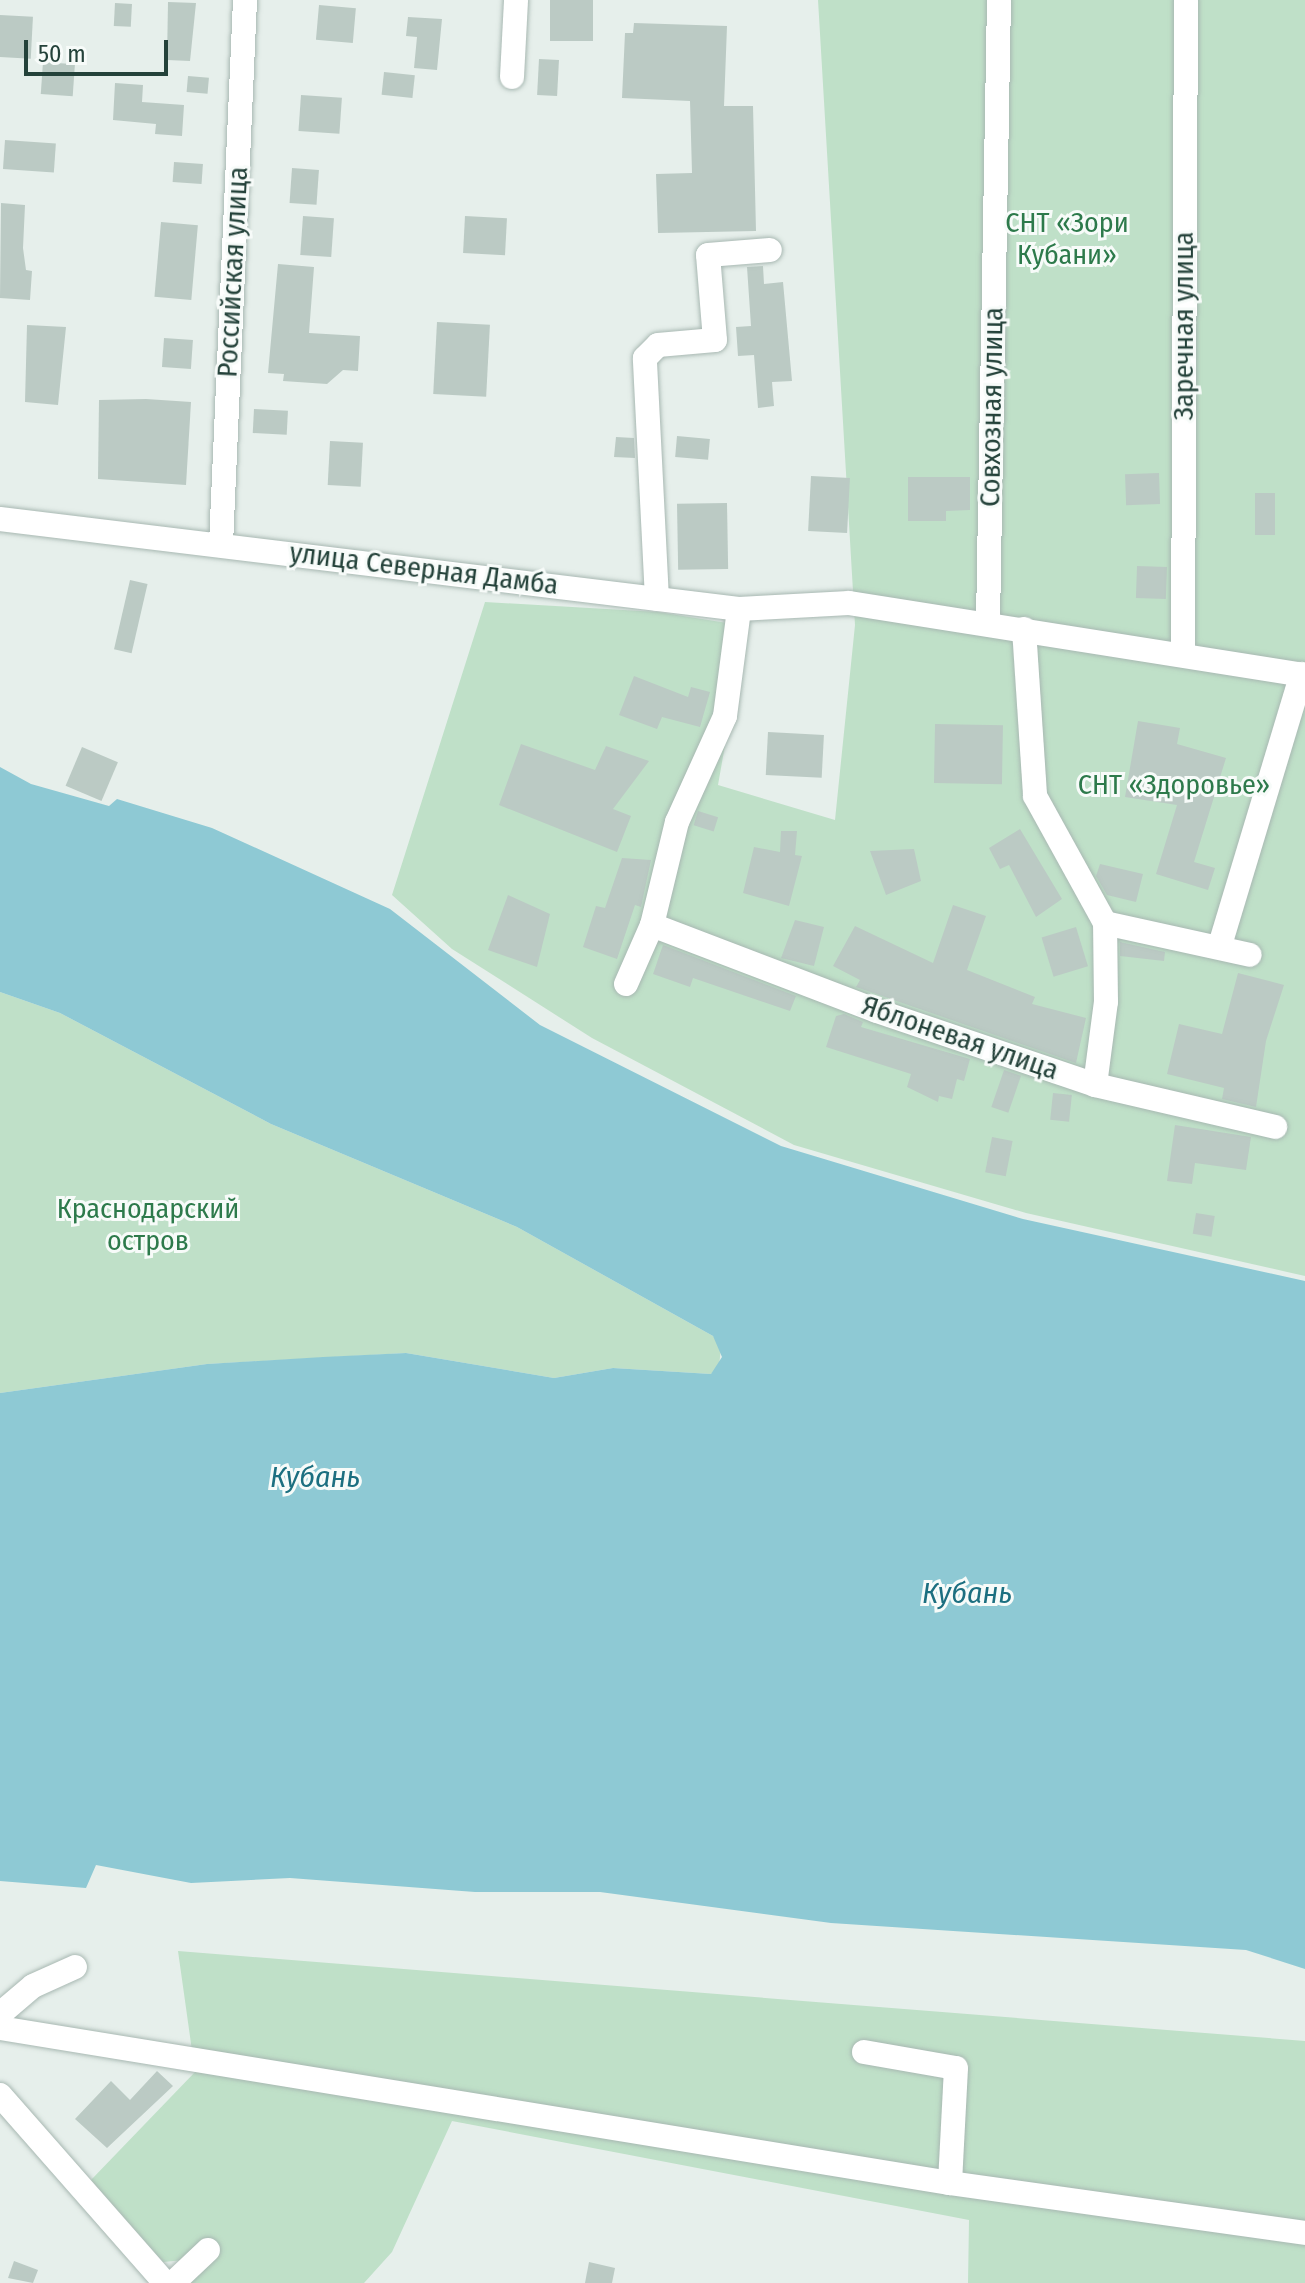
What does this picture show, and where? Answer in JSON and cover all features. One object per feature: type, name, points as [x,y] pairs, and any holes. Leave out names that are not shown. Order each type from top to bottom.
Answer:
[{"type":"street","name":"Российская улица","points":[[221,544],[245,0]]},
{"type":"street","points":[[512,77],[516,0]]},
{"type":"street","name":"Совхозная улица","points":[[988,622],[999,0]]},
{"type":"street","name":"Заречная улица","points":[[1183,652],[1186,0]]},
{"type":"street","points":[[657,599],[645,358],[658,345],[715,340],[708,255],[770,250]]},
{"type":"street","name":"улица Северная Дамба","points":[[0,519],[739,609],[849,603],[1183,652],[1304,674]]},
{"type":"street","points":[[626,984],[652,925],[677,822],[725,716],[739,609]]},
{"type":"street","points":[[1024,629],[1035,796],[1105,923],[1106,1002],[1095,1085]]},
{"type":"street","points":[[1220,945],[1304,674]]},
{"type":"street","points":[[1105,923],[1220,945],[1250,955]]},
{"type":"street","name":"Яблоневая улица","points":[[652,925],[877,1011],[1095,1085],[1275,1127]]},
{"type":"street","points":[[0,2014],[33,1986],[75,1967]]},
{"type":"street","points":[[0,2028],[950,2183],[1305,2233]]},
{"type":"street","points":[[864,2052],[956,2068],[950,2183]]},
{"type":"street","points":[[0,2095],[165,2283]]},
{"type":"street","points":[[173,2283],[208,2250]]},
{"type":"green space","name":"СНТ «Зори Кубани»","points":[[818,0],[1305,0],[1305,1276],[1026,1213],[794,1145],[592,1038],[452,949],[392,895],[485,602],[658,612],[746,626],[718,785],[835,820],[855,625]]},
{"type":"green space","name":"Краснодарский остров","points":[[0,992],[60,1013],[271,1124],[517,1227],[713,1336],[721,1347],[719,1367],[711,1374],[613,1368],[554,1378],[406,1353],[207,1364],[0,1393]]},
{"type":"green space","points":[[178,1951],[1305,2041],[1305,2283],[968,2283],[969,2220],[452,2121],[392,2252],[364,2283],[190,2283],[185,2260],[163,2262],[91,2180],[195,2072]]},
{"type":"water","name":"Кубань","points":[[0,767],[31,784],[109,806],[117,799],[212,828],[390,909],[540,1025],[781,1146],[1023,1219],[1305,1281],[1305,1969],[1246,1950],[831,1923],[600,1892],[475,1892],[290,1878],[191,1883],[96,1865],[86,1888],[0,1881],[0,1393],[207,1364],[323,1357],[406,1353],[554,1378],[613,1368],[711,1374],[722,1357],[713,1336],[517,1227],[271,1124],[60,1013],[0,992]]},
{"type":"building","points":[[550,0],[593,0],[593,41],[550,41]]},
{"type":"building","points":[[168,2],[196,3],[190,61],[167,60]]},
{"type":"building","points":[[115,3],[132,4],[131,27],[114,26]]},
{"type":"building","points":[[319,5],[356,8],[353,43],[316,40]]},
{"type":"building","points":[[0,15],[33,17],[31,59],[0,57]]},
{"type":"building","points":[[408,17],[442,19],[437,70],[414,68],[417,37],[406,36]]},
{"type":"building","points":[[634,23],[727,26],[724,106],[753,106],[756,231],[658,233],[656,174],[692,173],[690,101],[622,98],[625,33],[633,33]]},
{"type":"building","points":[[539,59],[559,60],[557,96],[537,95]]},
{"type":"building","points":[[43,62],[75,64],[73,96],[41,94]]},
{"type":"building","points":[[384,72],[415,75],[412,98],[382,95]]},
{"type":"building","points":[[188,76],[209,78],[208,94],[187,92]]},
{"type":"building","points":[[115,83],[143,85],[142,102],[184,105],[182,136],[155,134],[156,124],[113,120]]},
{"type":"building","points":[[301,95],[342,98],[339,134],[298,131]]},
{"type":"building","points":[[5,140],[56,144],[54,172],[3,169]]},
{"type":"building","points":[[174,162],[203,164],[202,184],[173,182]]},
{"type":"building","points":[[292,168],[319,170],[316,205],[290,203]]},
{"type":"building","points":[[1,203],[25,205],[23,248],[26,270],[32,271],[30,300],[0,298]]},
{"type":"building","points":[[303,216],[334,218],[331,257],[300,255]]},
{"type":"building","points":[[465,216],[507,218],[505,255],[463,253]]},
{"type":"building","points":[[161,222],[198,225],[191,300],[154,297]]},
{"type":"building","points":[[278,264],[314,267],[309,333],[360,336],[358,371],[343,370],[327,384],[283,381],[284,374],[268,373]]},
{"type":"building","points":[[763,266],[764,284],[783,282],[792,381],[772,382],[774,406],[758,408],[754,355],[738,356],[736,327],[751,326],[747,267]]},
{"type":"building","points":[[437,322],[490,325],[486,397],[433,394]]},
{"type":"building","points":[[27,325],[66,327],[58,405],[25,402]]},
{"type":"building","points":[[164,338],[193,340],[191,369],[162,367]]},
{"type":"building","points":[[99,400],[191,402],[186,485],[98,479]]},
{"type":"building","points":[[254,409],[288,411],[287,435],[253,433]]},
{"type":"building","points":[[677,436],[710,439],[708,460],[675,457]]},
{"type":"building","points":[[616,437],[634,438],[635,458],[614,457]]},
{"type":"building","points":[[330,441],[363,443],[361,487],[328,485]]},
{"type":"building","points":[[1159,473],[1160,504],[1126,505],[1125,474]]},
{"type":"building","points":[[811,476],[850,478],[847,533],[808,531]]},
{"type":"building","points":[[908,477],[970,477],[970,510],[946,511],[946,521],[908,521]]},
{"type":"building","points":[[1255,493],[1275,493],[1275,535],[1255,535]]},
{"type":"building","points":[[727,503],[728,569],[678,570],[677,504]]},
{"type":"building","points":[[1137,566],[1167,567],[1166,599],[1136,598]]},
{"type":"building","points":[[130,580],[148,584],[132,653],[114,649]]},
{"type":"building","points":[[634,676],[688,697],[691,687],[710,692],[700,727],[662,717],[657,729],[619,715]]},
{"type":"building","points":[[1138,721],[1180,728],[1177,744],[1226,758],[1194,862],[1215,868],[1208,890],[1156,874],[1177,805],[1125,797]]},
{"type":"building","points":[[935,724],[1003,725],[1002,784],[934,783]]},
{"type":"building","points":[[768,732],[824,735],[822,778],[766,775]]},
{"type":"building","points":[[521,744],[595,770],[606,746],[649,761],[613,809],[631,816],[617,852],[499,805]]},
{"type":"building","points":[[82,747],[118,762],[101,801],[66,786]]},
{"type":"building","points":[[698,811],[718,817],[714,831],[694,825]]},
{"type":"building","points":[[1020,829],[1062,899],[1036,917],[1009,865],[1000,869],[989,848]]},
{"type":"building","points":[[781,831],[797,831],[795,855],[802,856],[789,906],[743,893],[754,847],[780,852]]},
{"type":"building","points":[[914,849],[921,881],[886,895],[870,851]]},
{"type":"building","points":[[622,858],[651,860],[641,907],[635,905],[617,959],[583,947],[596,906],[605,908]]},
{"type":"building","points":[[1100,864],[1143,874],[1136,902],[1107,895],[1096,876]]},
{"type":"building","points":[[508,895],[550,914],[537,967],[488,950]]},
{"type":"building","points":[[953,905],[986,916],[967,970],[1035,997],[1032,1004],[1086,1018],[1076,1063],[856,987],[860,980],[833,966],[855,926],[933,963]]},
{"type":"building","points":[[795,920],[824,927],[814,966],[781,958]]},
{"type":"building","points":[[1076,927],[1088,966],[1054,977],[1042,938]]},
{"type":"building","points":[[1120,942],[1165,952],[1164,961],[1120,956]]},
{"type":"building","points":[[663,945],[796,996],[790,1011],[693,978],[690,987],[653,974]]},
{"type":"building","points":[[1238,973],[1284,985],[1266,1041],[1256,1107],[1222,1099],[1224,1088],[1167,1074],[1179,1024],[1222,1034]]},
{"type":"building","points":[[844,1014],[863,1022],[861,1027],[970,1059],[964,1081],[957,1079],[952,1099],[939,1096],[938,1102],[907,1087],[911,1074],[826,1047],[836,1016]]},
{"type":"building","points":[[1004,1070],[1021,1076],[1008,1113],[991,1107]]},
{"type":"building","points":[[1053,1093],[1072,1095],[1069,1122],[1050,1120]]},
{"type":"building","points":[[1175,1125],[1251,1137],[1246,1170],[1195,1163],[1192,1184],[1167,1181]]},
{"type":"building","points":[[992,1137],[1013,1141],[1006,1176],[985,1172]]},
{"type":"building","points":[[1196,1213],[1215,1216],[1211,1237],[1193,1234]]},
{"type":"building","points":[[157,2071],[173,2086],[107,2148],[75,2119],[111,2081],[130,2100]]},
{"type":"building","points":[[14,2261],[38,2270],[33,2283],[8,2278]]},
{"type":"building","points":[[589,2262],[615,2268],[612,2283],[585,2283]]},
{"type":"park label","name":"СНТ «Здоровье»","points":[[1174,785]]}]
